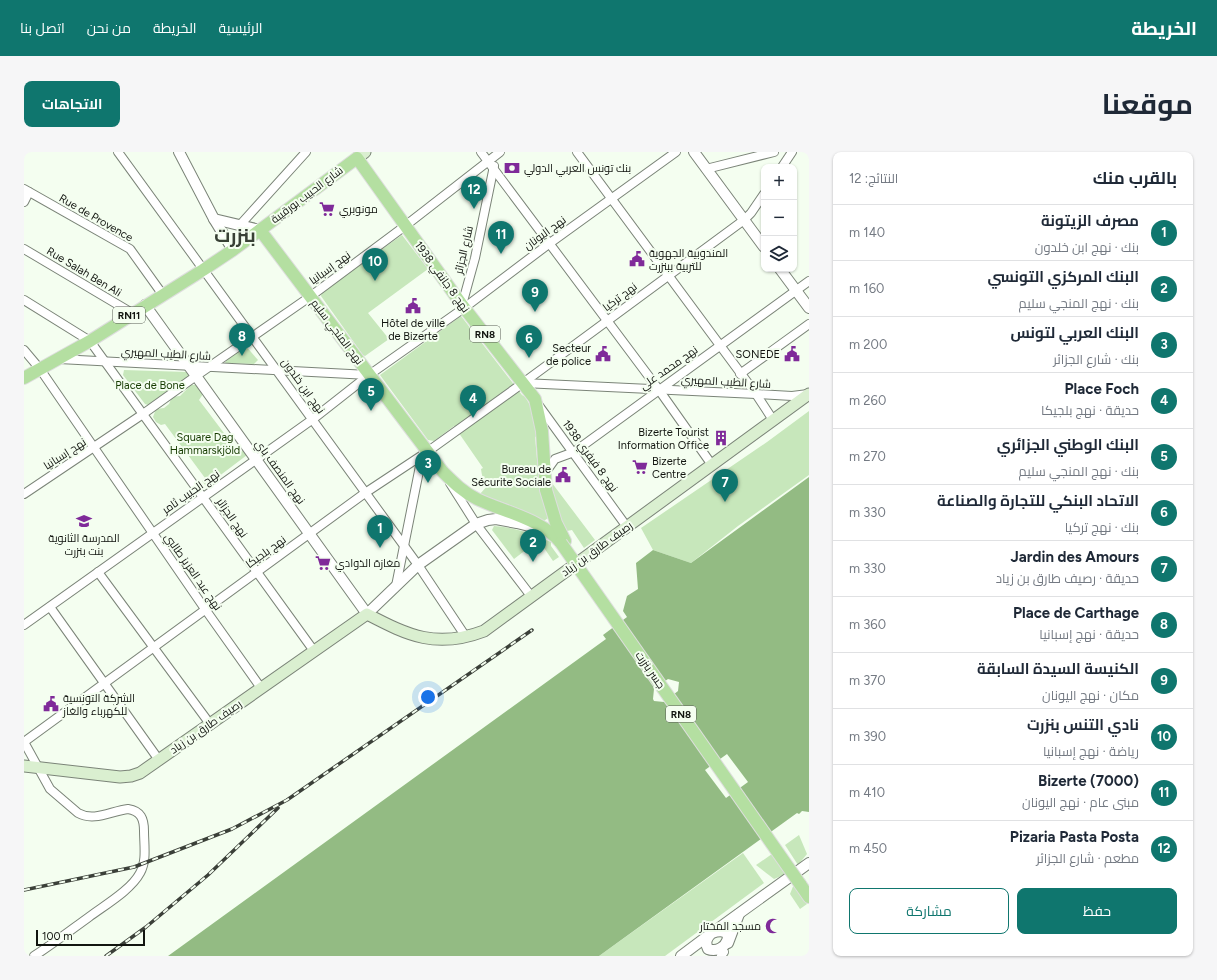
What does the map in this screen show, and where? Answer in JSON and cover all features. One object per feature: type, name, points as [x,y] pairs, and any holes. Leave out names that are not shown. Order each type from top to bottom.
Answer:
[{"type":"main road","name":"شارع الحبيب بورقيبة","points":[[24,378],[90,341],[233,250],[358,154]]},
{"type":"main road","name":"نهج 8 جانفي 1938","points":[[358,154],[405,226],[463,307],[535,399],[542,431],[546,490],[558,537]]},
{"type":"main road","name":"نهج المنجي سليم","points":[[260,230],[369,375],[425,454],[459,488],[469,495],[515,514],[558,537]]},
{"type":"main road","name":"رصيف طارق بن زياد","points":[[24,766],[120,777],[132,776],[140,773],[367,614],[404,633],[420,637],[451,639],[484,631],[809,394]]},
{"type":"main road","name":"جسر بنزرت","points":[[558,537],[804,885]]},
{"type":"main road","name":"RN8","points":[[804,885],[809,897]]},
{"type":"street","name":"نهج ابن خلدون","points":[[118,152],[418,565],[466,636]]},
{"type":"street","points":[[179,152],[214,219],[233,250]]},
{"type":"street","points":[[240,225],[306,152]]},
{"type":"street","points":[[482,152],[659,390],[712,465]]},
{"type":"street","points":[[577,152],[756,394],[773,420]]},
{"type":"street","name":"نهج اليونان","points":[[369,375],[676,152]]},
{"type":"street","points":[[694,152],[761,243]]},
{"type":"street","points":[[706,169],[774,152]]},
{"type":"street","points":[[784,164],[792,152]]},
{"type":"street","name":"نهج إسبانيا","points":[[24,494],[94,448],[310,296],[405,226],[497,153]]},
{"type":"street","name":"شارع الجزائر","points":[[463,307],[497,153]]},
{"type":"street","points":[[24,202],[27,191]]},
{"type":"street","name":"Rue de Provence","points":[[27,191],[130,249],[163,295]]},
{"type":"street","name":"نهج تركيا","points":[[523,383],[606,320],[752,214],[761,199]]},
{"type":"street","points":[[214,219],[260,230]]},
{"type":"street","name":"Rue Salah Ben Ali","points":[[24,249],[132,313]]},
{"type":"street","points":[[782,272],[809,308]]},
{"type":"street","name":"نهج محمد علي","points":[[545,474],[556,459],[574,452],[809,281]]},
{"type":"street","points":[[24,300],[90,341]]},
{"type":"street","name":"نهج المنصف باي","points":[[145,305],[367,614]]},
{"type":"street","points":[[740,374],[809,324]]},
{"type":"street","name":"نهج الجزائر","points":[[90,341],[314,651]]},
{"type":"street","name":"نهج عبد العزيز طالبي","points":[[24,350],[40,369],[152,533],[261,688]]},
{"type":"street","name":"شارع الطيب المهيري","points":[[57,359],[369,375]]},
{"type":"street","name":"نهج الحبيب ثامر","points":[[24,625],[313,419],[369,375]]},
{"type":"street","name":"شارع الطيب المهيري","points":[[523,383],[792,396],[809,394]]},
{"type":"street","name":"نهج بلجيكا","points":[[24,742],[366,493],[425,454],[523,383]]},
{"type":"street","name":"نهج 8 فيفري 1938","points":[[535,399],[627,527]]},
{"type":"street","points":[[396,586],[425,454]]},
{"type":"street","name":"نهج المنجي سليم","points":[[443,472],[476,524],[531,596]]},
{"type":"street","points":[[418,565],[482,521],[496,519],[517,523],[558,537]]},
{"type":"street","name":"رصيف طارق بن زياد","points":[[367,614],[418,565]]},
{"type":"street","points":[[98,572],[210,724]]},
{"type":"street","points":[[50,607],[159,760]]},
{"type":"street","points":[[24,742],[50,788],[78,813],[83,816],[94,817],[128,809],[138,812],[143,821],[144,863],[140,874],[117,896],[34,956]]},
{"type":"street","points":[[681,956],[809,863]]},
{"type":"street","points":[[719,952],[739,914]]},
{"type":"street","points":[[710,934],[719,932],[728,939],[719,952]]},
{"type":"street","points":[[710,934],[706,942],[719,952]]},
{"type":"street","points":[[694,947],[702,946],[719,952]]},
{"type":"green space","points":[[402,235],[428,269],[368,313],[389,339],[365,356],[321,296],[322,292]]},
{"type":"green space","points":[[461,316],[533,408],[537,436],[535,437],[540,492],[548,518],[544,521],[517,508],[480,494],[488,485],[482,476],[481,469],[483,468],[454,426],[434,441],[428,440],[380,375]]},
{"type":"green space","points":[[245,345],[258,360],[254,364],[225,363],[230,353]]},
{"type":"green space","name":"Place de Bone","points":[[124,370],[187,372],[189,376],[148,405],[145,404],[123,375]]},
{"type":"green space","name":"Square Dag Hammarskjöld","points":[[191,385],[197,385],[202,390],[203,394],[199,400],[239,453],[244,450],[247,455],[206,486],[202,481],[205,478],[165,424],[161,425],[156,422],[153,417],[156,409],[164,408],[169,404],[172,397],[180,396]]},
{"type":"green space","points":[[809,411],[809,475],[738,526],[691,563],[653,550],[641,528],[767,442]]},
{"type":"green space","points":[[552,483],[595,540],[584,548],[572,530],[567,531],[557,511],[549,485]]},
{"type":"green space","points":[[494,526],[523,531],[551,542],[551,546],[559,557],[553,561],[540,542],[536,545],[532,540],[525,545],[527,549],[514,559],[492,530]]},
{"type":"green space","points":[[799,835],[807,854],[798,865],[785,845]]},
{"type":"green space","points":[[743,853],[764,883],[665,956],[599,956]]},
{"type":"green space","points":[[772,854],[786,874],[774,879],[756,865]]},
{"type":"green space","points":[[794,884],[807,904],[800,909],[790,894]]},
{"type":"shaded area","points":[[809,477],[809,812],[802,811],[799,814],[797,813],[599,956],[168,956],[606,639],[603,635],[627,617],[623,611],[627,596],[638,589],[636,563],[653,550],[691,563]],"holes":[[[668,679],[679,682],[678,691],[664,702],[654,701],[654,689]],[[727,754],[748,782],[726,798],[705,770]]]},
{"type":"railway","points":[[24,890],[134,867],[232,829],[287,800],[532,630]]},
{"type":"railway","points":[[106,956],[146,927],[208,875],[278,808]]},
{"type":"place","name":"بنك تونس العربي الدولي","points":[[512,168]]},
{"type":"place","name":"مونوبري","points":[[327,209]]},
{"type":"place","name":"Pizaria Pasta Posta","points":[[474,209]]},
{"type":"place","name":"Bizerte (7000)","points":[[501,254]]},
{"type":"place","name":"المندوبية الجهوية للتربية ببنزرت","points":[[637,259]]},
{"type":"place","name":"نادي التنس بنزرت","points":[[375,281]]},
{"type":"place","name":"Hôtel de ville de Bizerte","points":[[413,306]]},
{"type":"place","name":"الكنيسة السيدة السابقة","points":[[535,312]]},
{"type":"place","name":"Secteur de police","points":[[603,354]]},
{"type":"place","name":"SONEDE","points":[[792,354]]},
{"type":"place","name":"Place de Carthage","points":[[242,356]]},
{"type":"place","name":"الاتحاد البنكي للتجارة والصناعة","points":[[529,358]]},
{"type":"place","name":"البنك الوطني الجزائري","points":[[371,411]]},
{"type":"place","name":"Place Foch","points":[[473,418]]},
{"type":"place","name":"Bizerte Tourist Information Office","points":[[721,438]]},
{"type":"place","name":"Bizerte Centre","points":[[640,467]]},
{"type":"place","name":"Bureau de Sécurite Sociale","points":[[563,475]]},
{"type":"place","name":"البنك العربي لتونس","points":[[428,483]]},
{"type":"place","name":"Jardin des Amours","points":[[725,502]]},
{"type":"place","name":"المدرسة الثانوية بنت بنزرت","points":[[84,521]]},
{"type":"place","name":"مصرف الزيتونة","points":[[380,548]]},
{"type":"place","name":"البنك المركزي التونسي","points":[[533,562]]},
{"type":"place","name":"مغازة الذوادي","points":[[323,563]]},
{"type":"place","name":"الشركة التونسية للكهرباء والغاز","points":[[51,704]]},
{"type":"place","name":"مسجد المختار","points":[[773,926]]},
{"type":"district","name":"بنزرت","points":[[235,235]]}]
